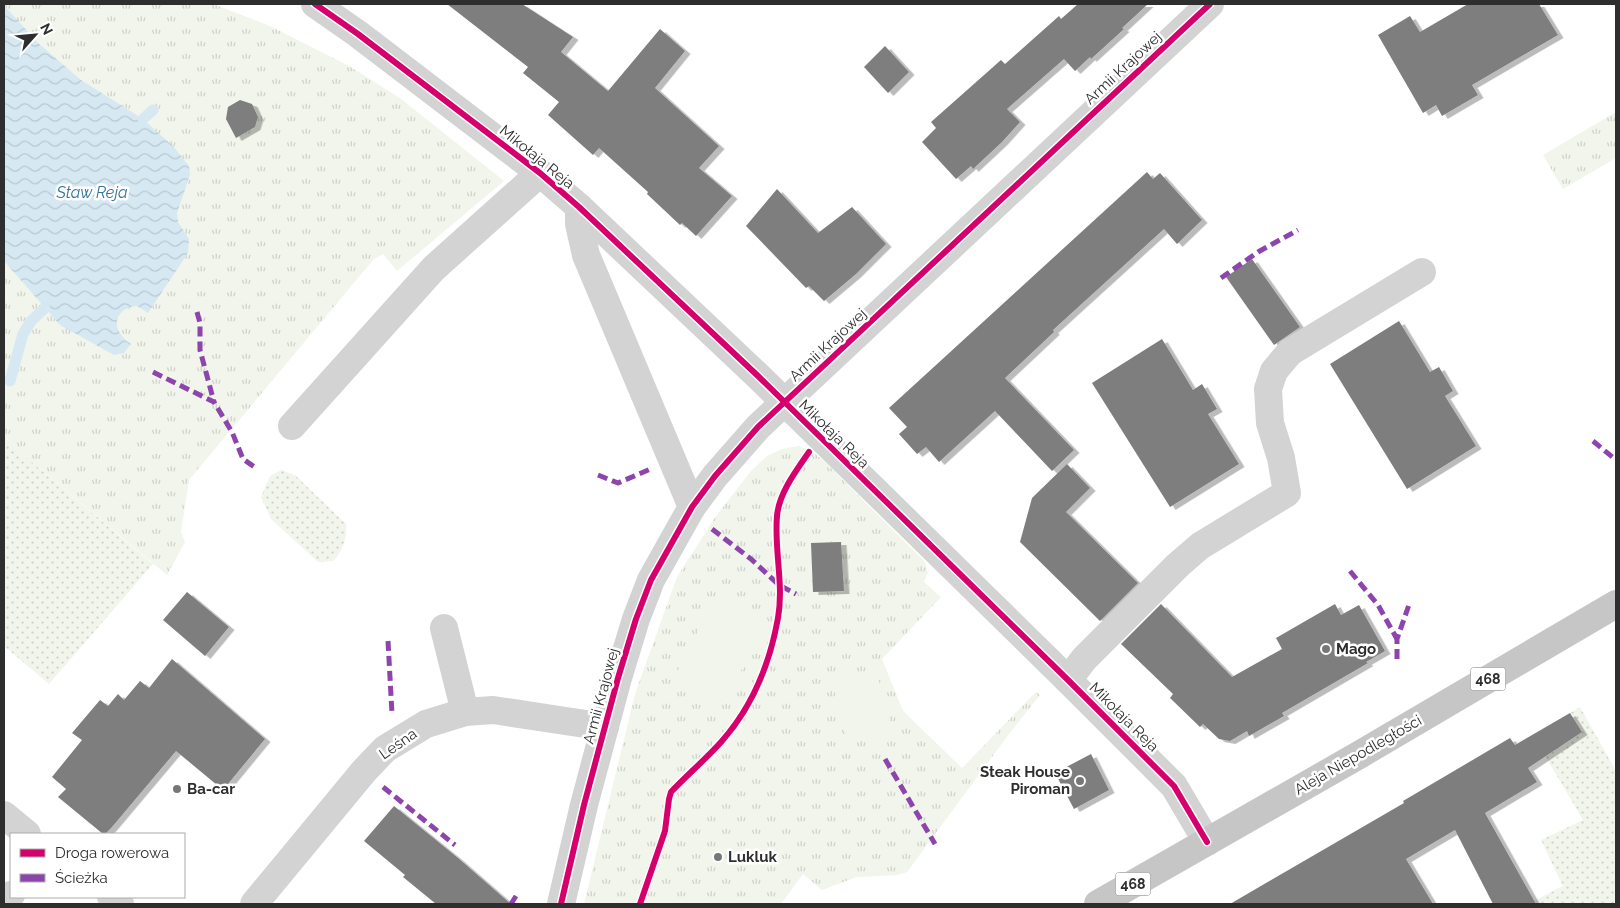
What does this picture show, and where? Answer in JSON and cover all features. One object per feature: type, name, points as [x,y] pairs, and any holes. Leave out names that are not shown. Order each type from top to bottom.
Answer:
[{"type":"main road","name":"Aleja Niepodległości","points":[[1098,904],[1616,604]]},
{"type":"street","name":"Mikołaja Reja","points":[[315,4],[358,34],[540,173],[579,207],[784,403],[1174,786],[1207,842]]},
{"type":"street","name":"Armii Krajowej","points":[[561,904],[618,678],[639,611],[651,580],[692,507],[715,476],[758,427],[1210,4]]},
{"type":"street","points":[[292,426],[434,268],[540,173]]},
{"type":"street","name":"Mikołaja Reja","points":[[579,207],[580,224],[586,254],[692,507]]},
{"type":"street","points":[[1068,680],[1091,653],[1178,565],[1200,546],[1286,493],[1281,458],[1270,423],[1268,389],[1274,371],[1290,352],[1422,272]]},
{"type":"street","points":[[444,628],[465,712]]},
{"type":"street","name":"Leśna","points":[[254,904],[364,771],[385,749],[426,724],[465,712],[493,710],[605,727]]},
{"type":"street","points":[[4,815],[25,833]]},
{"type":"green space","points":[[4,4],[216,5],[270,26],[349,66],[400,98],[504,181],[397,271],[383,254],[373,260],[189,480],[181,532],[185,542],[167,575],[27,458],[4,436]]},
{"type":"green space","points":[[1616,112],[1616,158],[1563,189],[1543,155]]},
{"type":"green space","points":[[4,436],[27,458],[153,564],[49,684],[4,646]]},
{"type":"green space","points":[[798,446],[812,451],[825,462],[925,562],[928,573],[924,582],[941,597],[882,659],[903,711],[962,768],[1036,692],[1040,695],[907,872],[897,875],[857,877],[822,890],[803,874],[781,904],[584,904],[635,694],[677,577],[716,516],[751,471],[767,456],[782,449]]},
{"type":"green space","points":[[281,470],[295,475],[346,524],[344,544],[333,561],[318,562],[271,519],[261,497],[270,476]]},
{"type":"green space","points":[[718,594],[768,620],[723,704],[674,678]]},
{"type":"green space","points":[[876,670],[892,731],[848,742],[832,681]]},
{"type":"green space","points":[[1580,707],[1616,771],[1616,904],[1528,904],[1563,886],[1541,840],[1583,820],[1533,735]]},
{"type":"water","name":"Staw Reja","points":[[4,5],[37,42],[81,80],[143,119],[174,147],[189,166],[190,175],[177,213],[178,222],[189,239],[188,253],[148,313],[137,306],[126,309],[119,316],[117,326],[119,331],[131,344],[124,353],[114,355],[60,325],[4,261]]},
{"type":"building","points":[[447,4],[522,4],[573,37],[561,52],[608,91],[660,29],[685,51],[655,88],[719,146],[699,168],[732,196],[696,236],[682,223],[680,225],[647,194],[648,192],[599,148],[593,155],[548,115],[559,102],[523,73],[528,67]]},
{"type":"building","points":[[1078,4],[1148,4],[1122,28],[1124,29],[1075,71],[1064,59],[1007,109],[1020,122],[973,169],[971,166],[956,179],[922,142],[936,128],[931,122],[1001,60],[1005,64],[1059,16],[1061,19]]},
{"type":"building","points":[[1468,4],[1539,4],[1558,35],[1472,85],[1478,95],[1442,116],[1436,105],[1423,113],[1378,35],[1410,16],[1420,32]]},
{"type":"building","points":[[885,46],[909,72],[888,93],[864,67]]},
{"type":"building","points":[[240,100],[252,104],[258,117],[255,127],[236,138],[226,119],[228,107]]},
{"type":"building","points":[[1147,172],[1153,179],[1160,173],[1202,220],[1177,244],[1164,229],[1053,330],[1054,332],[1005,378],[1074,450],[1052,471],[995,411],[939,462],[926,447],[917,454],[899,434],[907,427],[889,408]]},
{"type":"building","points":[[777,189],[818,233],[852,207],[886,244],[856,274],[824,301],[809,286],[806,288],[746,226]]},
{"type":"building","points":[[1252,259],[1300,327],[1274,345],[1226,277]]},
{"type":"building","points":[[1399,321],[1430,372],[1439,367],[1453,391],[1445,396],[1476,446],[1407,489],[1330,364]]},
{"type":"building","points":[[1162,339],[1193,390],[1202,384],[1217,409],[1208,414],[1239,464],[1170,507],[1092,383]]},
{"type":"building","points":[[1067,464],[1090,488],[1066,512],[1138,583],[1100,621],[1020,542],[1032,498]]},
{"type":"building","points":[[841,542],[844,591],[813,592],[811,543]]},
{"type":"building","points":[[187,592],[229,627],[205,656],[163,620]]},
{"type":"building","points":[[1161,604],[1232,677],[1282,649],[1276,638],[1335,604],[1341,615],[1359,605],[1385,651],[1366,662],[1368,663],[1282,713],[1284,716],[1249,736],[1247,731],[1230,741],[1219,739],[1203,724],[1200,727],[1170,698],[1173,694],[1121,644]]},
{"type":"building","points":[[172,659],[265,739],[223,790],[176,751],[112,827],[106,833],[102,833],[58,797],[66,789],[52,777],[82,740],[72,733],[100,700],[108,706],[118,694],[124,700],[140,681],[149,688]]},
{"type":"building","points":[[1570,713],[1582,732],[1528,768],[1537,782],[1485,813],[1536,904],[1493,904],[1455,830],[1406,859],[1433,904],[1230,904],[1404,803],[1403,801],[1510,738],[1515,745]]},
{"type":"building","points":[[1091,754],[1109,790],[1074,809],[1055,773]]},
{"type":"building","points":[[394,806],[511,904],[436,904],[403,877],[405,875],[364,841]]},
{"type":"waterway","points":[[143,119],[153,110]]},
{"type":"waterway","points":[[10,381],[23,334],[31,321],[45,308]]},
{"type":"marked path","points":[[1221,278],[1258,252],[1298,230]]},
{"type":"marked path","points":[[197,312],[200,323],[200,350],[214,402]]},
{"type":"marked path","points":[[153,372],[214,402],[232,432],[243,459],[256,468]]},
{"type":"marked path","points":[[1593,441],[1616,460]]},
{"type":"marked path","points":[[598,475],[618,483],[653,468]]},
{"type":"marked path","points":[[712,529],[751,559],[779,585],[796,594]]},
{"type":"marked path","points":[[1350,571],[1378,605],[1397,639]]},
{"type":"marked path","points":[[1397,659],[1397,639],[1410,602]]},
{"type":"marked path","points":[[388,641],[392,714]]},
{"type":"marked path","points":[[885,759],[935,844]]},
{"type":"marked path","points":[[383,787],[455,845]]},
{"type":"marked path","points":[[511,904],[516,896]]},
{"type":"cycle path","points":[[315,4],[358,34],[540,173],[579,207],[758,376],[1174,786],[1207,842]]},
{"type":"cycle path","points":[[561,904],[584,805],[636,619],[651,580],[692,507],[715,476],[758,427],[1210,4]]},
{"type":"cycle path","points":[[640,904],[665,831],[671,792],[716,748],[733,728],[751,699],[765,668],[775,635],[780,605],[776,529],[778,507],[789,482],[809,452]]},
{"type":"place","name":"Mago","points":[[1326,649]]},
{"type":"place","name":"Steak House Piroman","points":[[1080,781]]},
{"type":"place","name":"Ba-car","points":[[177,789]]},
{"type":"place","name":"Lukluk","points":[[718,857]]}]
